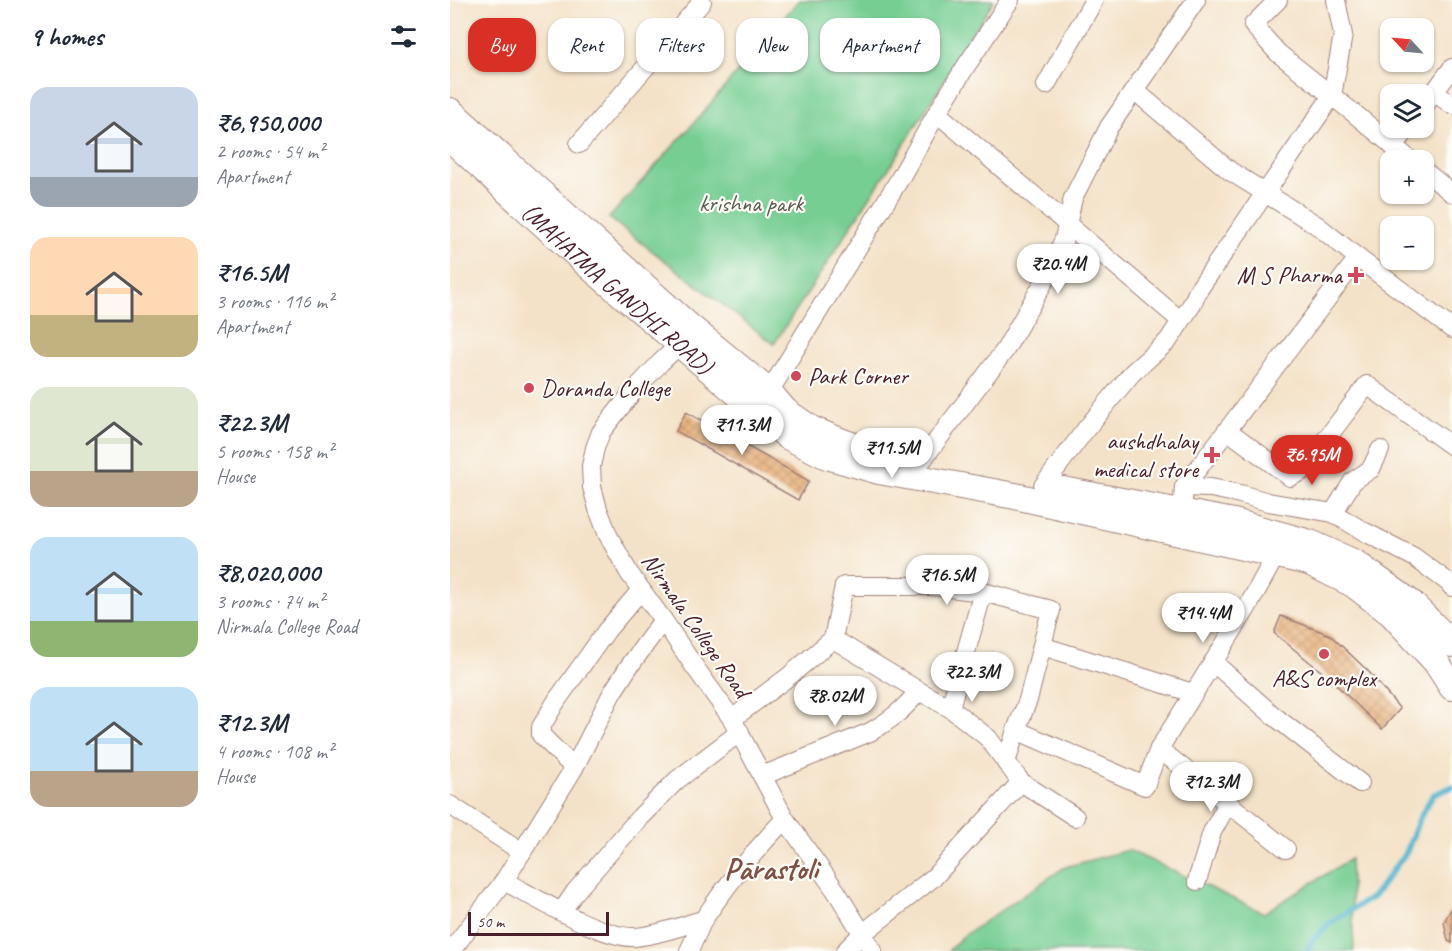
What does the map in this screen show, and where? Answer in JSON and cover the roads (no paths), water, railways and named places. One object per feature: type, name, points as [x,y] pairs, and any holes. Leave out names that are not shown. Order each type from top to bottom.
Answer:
[{"type":"main road","points":[[450,111],[687,337],[769,392],[785,411],[811,429],[878,454],[920,463],[1043,486],[1183,499],[1234,522],[1310,543],[1355,563],[1411,603],[1452,644]]},
{"type":"main road","name":"(MAHATMA GANDHI ROAD)","points":[[450,138],[589,266],[687,337],[787,436],[827,456],[879,471],[1015,496],[1309,562],[1353,585],[1392,614],[1436,662],[1452,687]]},
{"type":"street","points":[[579,144],[702,2],[700,0]]},
{"type":"street","points":[[769,392],[899,180],[937,113],[1010,0]]},
{"type":"street","points":[[1046,85],[1094,0]]},
{"type":"street","points":[[920,463],[1005,350],[1049,273],[1064,239],[1072,198],[1109,128],[1196,0]]},
{"type":"street","points":[[1278,0],[1253,26],[1278,53],[1397,150]]},
{"type":"street","points":[[1043,486],[1132,373],[1168,341],[1199,289],[1332,96],[1342,35],[1336,0]]},
{"type":"street","points":[[1434,92],[1452,68]]},
{"type":"street","points":[[1134,90],[1230,171],[1318,226],[1452,329]]},
{"type":"street","points":[[1434,100],[1452,105]]},
{"type":"street","points":[[937,113],[1181,321]]},
{"type":"street","points":[[1393,147],[1400,138]]},
{"type":"street","points":[[1434,179],[1452,193]]},
{"type":"street","points":[[1183,499],[1227,430],[1358,258]]},
{"type":"street","name":"Nirmala College Road","points":[[687,337],[631,394],[601,432],[591,466],[592,486],[598,509],[608,534],[629,573],[736,726],[784,819],[836,891],[873,951]]},
{"type":"street","points":[[1227,430],[1290,477],[1302,471],[1368,385],[1452,446]]},
{"type":"street","points":[[1334,513],[1353,481],[1371,469],[1380,450]]},
{"type":"street","points":[[1183,499],[1210,488],[1268,502],[1334,513],[1414,557],[1452,587]]},
{"type":"street","points":[[1016,730],[1145,786],[1159,749],[1276,555]]},
{"type":"street","points":[[562,911],[582,884],[640,817],[788,677],[833,639],[844,585],[933,586],[983,592],[1051,610],[1028,700],[1006,763]]},
{"type":"street","points":[[574,768],[541,735],[541,727],[557,700],[607,630],[641,590]]},
{"type":"street","points":[[950,708],[983,592]]},
{"type":"street","points":[[451,951],[504,881],[574,768],[612,693],[663,620]]},
{"type":"street","points":[[833,639],[950,708],[988,738],[1021,782],[1075,817]]},
{"type":"street","points":[[1042,646],[1193,693]]},
{"type":"street","points":[[1213,662],[1274,716],[1360,783]]},
{"type":"street","points":[[762,776],[870,732],[902,710],[918,691]]},
{"type":"street","points":[[1159,749],[1286,849]]},
{"type":"street","points":[[845,951],[862,934],[934,877],[1021,782]]},
{"type":"street","points":[[1197,881],[1212,832],[1228,803]]},
{"type":"street","points":[[450,805],[522,852]]},
{"type":"street","points":[[689,951],[703,920],[716,901],[755,851],[784,819]]},
{"type":"street","points":[[504,881],[589,925],[621,936],[633,937],[657,933],[703,920]]},
{"type":"waterway","points":[[1308,951],[1311,942],[1331,922],[1373,897],[1407,851],[1419,819],[1433,795],[1452,787]]},
{"type":"place","name":"M S Pharma","points":[[1356,275]]},
{"type":"place","name":"Park Corner","points":[[796,376]]},
{"type":"place","name":"Doranda College","points":[[529,388]]},
{"type":"place","name":"aushdhalay medical store","points":[[1212,455]]},
{"type":"place","name":"A&S complex","points":[[1324,654]]},
{"type":"district","name":"Pārastoli","points":[[771,869]]},
{"type":"park label","name":"krishna park","points":[[751,203]]}]
